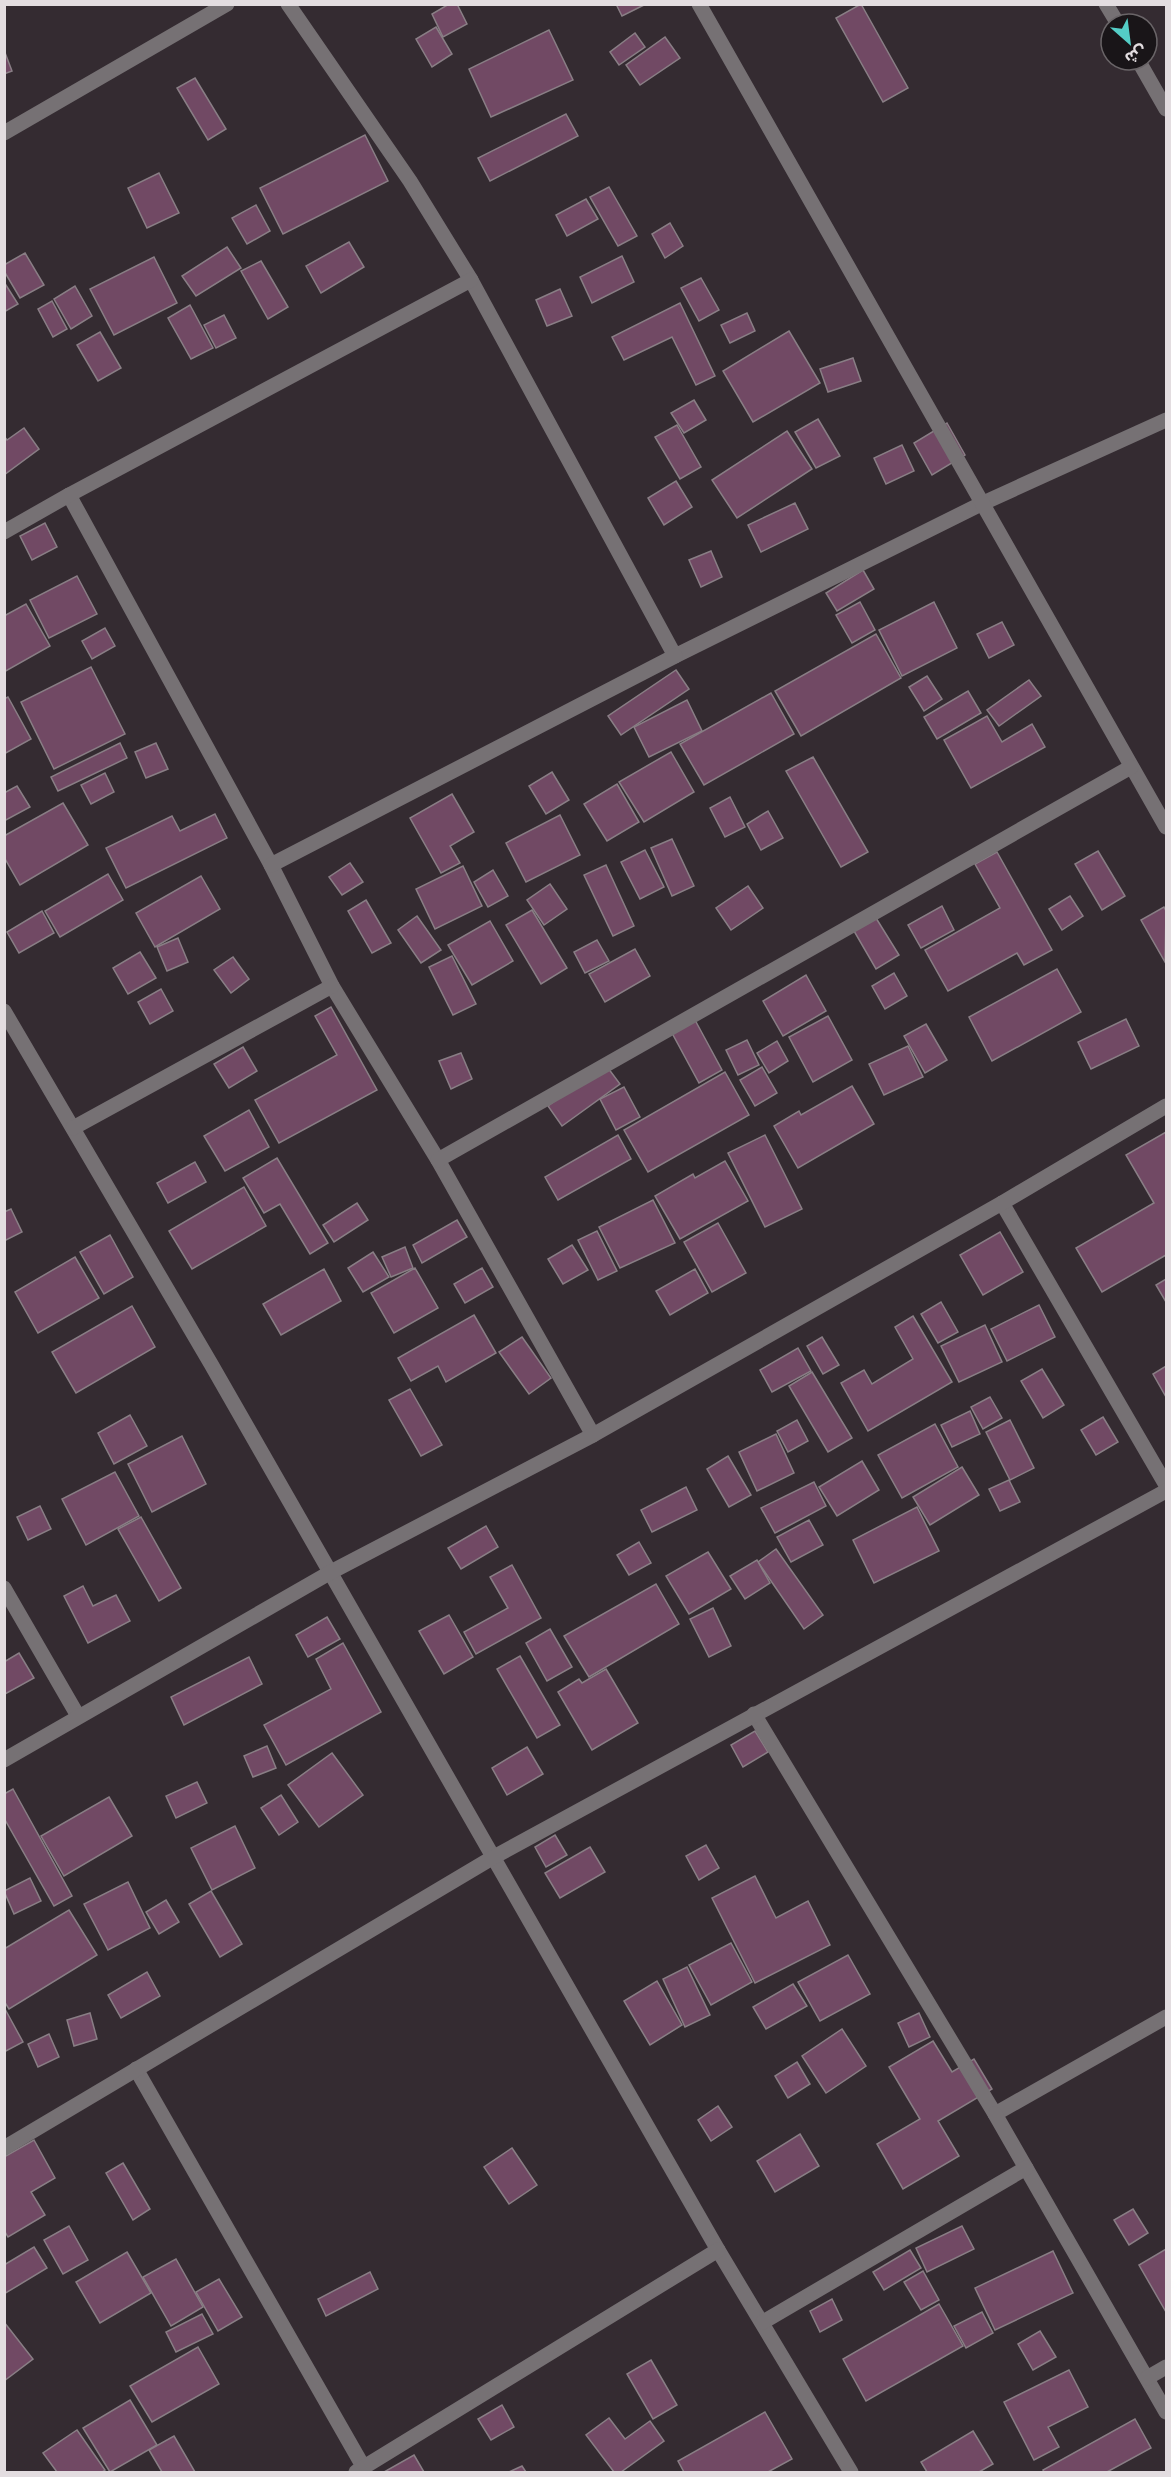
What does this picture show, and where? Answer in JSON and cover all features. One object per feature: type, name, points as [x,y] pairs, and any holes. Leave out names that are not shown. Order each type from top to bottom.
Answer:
[{"type":"street","points":[[4,133],[227,4]]},
{"type":"street","points":[[288,4],[410,181],[471,280],[675,656]]},
{"type":"street","points":[[699,4],[981,504],[1167,827]]},
{"type":"street","points":[[1145,72],[1167,109]]},
{"type":"street","points":[[4,532],[471,280]]},
{"type":"street","points":[[271,865],[675,656],[981,504],[1167,420]]},
{"type":"street","points":[[69,495],[271,865],[332,986],[438,1160],[593,1435]]},
{"type":"street","points":[[438,1160],[1131,767]]},
{"type":"street","points":[[74,1128],[332,986]]},
{"type":"street","points":[[4,1011],[10,1034],[74,1128],[331,1572],[492,1858],[718,2250],[851,2472]]},
{"type":"street","points":[[4,1760],[331,1572],[593,1435],[1002,1203],[1167,1106]]},
{"type":"street","points":[[1002,1203],[1167,1485]]},
{"type":"street","points":[[4,2148],[492,1858],[1167,1491]]},
{"type":"street","points":[[4,1588],[78,1716]]},
{"type":"street","points":[[754,1714],[995,2114],[1167,2412]]},
{"type":"street","points":[[995,2114],[1167,2017]]},
{"type":"street","points":[[136,2069],[360,2470],[718,2250]]},
{"type":"street","points":[[763,2322],[1026,2168]]},
{"type":"street","points":[[1147,2378],[1167,2367]]},
{"type":"building","points":[[449,4],[457,4],[467,24],[443,37],[432,14]]},
{"type":"building","points":[[616,4],[646,4],[622,16]]},
{"type":"building","points":[[861,4],[908,88],[883,102],[836,18]]},
{"type":"building","points":[[436,27],[452,54],[432,67],[416,39]]},
{"type":"building","points":[[549,30],[573,80],[491,117],[469,69]]},
{"type":"building","points":[[635,33],[645,47],[619,65],[610,52]]},
{"type":"building","points":[[665,37],[680,58],[640,85],[626,65]]},
{"type":"building","points":[[4,50],[12,71],[4,74]]},
{"type":"building","points":[[195,78],[226,129],[208,140],[177,88]]},
{"type":"building","points":[[566,114],[578,136],[490,181],[478,158]]},
{"type":"building","points":[[365,135],[388,181],[283,234],[260,188]]},
{"type":"building","points":[[159,173],[179,213],[147,228],[128,188]]},
{"type":"building","points":[[609,187],[637,236],[618,246],[590,197]]},
{"type":"building","points":[[586,199],[598,219],[567,236],[556,215]]},
{"type":"building","points":[[256,205],[270,231],[247,244],[232,218]]},
{"type":"building","points":[[670,223],[683,246],[665,258],[652,234]]},
{"type":"building","points":[[349,242],[364,267],[321,293],[306,266]]},
{"type":"building","points":[[227,247],[241,268],[196,296],[182,276]]},
{"type":"building","points":[[25,253],[44,285],[20,298],[4,271],[4,265]]},
{"type":"building","points":[[622,256],[634,282],[592,303],[580,277]]},
{"type":"building","points":[[154,257],[177,303],[114,335],[90,289]]},
{"type":"building","points":[[261,261],[288,307],[268,319],[241,271]]},
{"type":"building","points":[[701,278],[719,310],[699,321],[681,288]]},
{"type":"building","points":[[4,282],[18,304],[4,312]]},
{"type":"building","points":[[75,286],[92,316],[71,329],[54,299]]},
{"type":"building","points":[[560,289],[572,316],[547,326],[536,300]]},
{"type":"building","points":[[52,301],[67,329],[53,337],[38,309]]},
{"type":"building","points":[[680,303],[715,376],[696,385],[672,337],[624,360],[612,337]]},
{"type":"building","points":[[190,305],[213,348],[191,359],[168,318]]},
{"type":"building","points":[[747,313],[755,331],[730,343],[721,325]]},
{"type":"building","points":[[224,315],[236,338],[216,348],[204,325]]},
{"type":"building","points":[[789,331],[820,383],[753,422],[723,371]]},
{"type":"building","points":[[100,332],[121,368],[98,381],[77,345]]},
{"type":"building","points":[[853,358],[861,381],[828,392],[820,369]]},
{"type":"building","points":[[694,400],[706,420],[684,433],[671,413]]},
{"type":"building","points":[[818,419],[840,456],[816,468],[795,432]]},
{"type":"building","points":[[947,423],[965,455],[932,475],[914,443]]},
{"type":"building","points":[[677,425],[701,467],[680,479],[655,437]]},
{"type":"building","points":[[24,428],[39,449],[4,475],[4,436],[7,440]]},
{"type":"building","points":[[787,431],[812,469],[737,518],[712,480]]},
{"type":"building","points":[[902,445],[914,471],[886,484],[874,458]]},
{"type":"building","points":[[676,481],[692,507],[664,525],[648,498]]},
{"type":"building","points":[[795,503],[808,529],[761,552],[748,525]]},
{"type":"building","points":[[45,523],[57,547],[32,560],[20,536]]},
{"type":"building","points":[[711,551],[722,577],[701,587],[689,560]]},
{"type":"building","points":[[863,570],[874,589],[837,611],[826,593]]},
{"type":"building","points":[[77,576],[97,614],[49,638],[30,600]]},
{"type":"building","points":[[860,602],[875,630],[852,643],[836,615]]},
{"type":"building","points":[[934,602],[957,648],[902,676],[879,630]]},
{"type":"building","points":[[26,604],[50,646],[4,672],[4,616]]},
{"type":"building","points":[[1002,622],[1014,645],[989,658],[977,634]]},
{"type":"building","points":[[105,628],[115,646],[92,659],[82,641]]},
{"type":"building","points":[[876,634],[901,678],[801,736],[775,691]]},
{"type":"building","points":[[91,667],[125,734],[54,769],[21,702]]},
{"type":"building","points":[[676,670],[689,689],[621,735],[608,716]]},
{"type":"building","points":[[927,676],[942,699],[924,711],[909,687]]},
{"type":"building","points":[[1029,680],[1041,696],[999,726],[987,710]]},
{"type":"building","points":[[968,691],[981,713],[937,739],[924,717]]},
{"type":"building","points":[[771,693],[794,734],[704,785],[680,744]]},
{"type":"building","points":[[8,697],[31,739],[4,754],[4,699]]},
{"type":"building","points":[[687,700],[702,731],[649,757],[634,727]]},
{"type":"building","points":[[987,716],[1002,742],[1032,724],[1045,747],[971,788],[944,740]]},
{"type":"building","points":[[120,743],[127,758],[58,791],[51,777]]},
{"type":"building","points":[[156,743],[168,769],[146,778],[135,752]]},
{"type":"building","points":[[671,752],[694,792],[644,822],[619,782]]},
{"type":"building","points":[[813,757],[868,852],[841,867],[786,771]]},
{"type":"building","points":[[552,772],[569,800],[546,814],[529,786]]},
{"type":"building","points":[[105,773],[114,792],[91,804],[81,785]]},
{"type":"building","points":[[617,784],[639,822],[607,841],[584,804]]},
{"type":"building","points":[[17,786],[30,807],[4,821],[4,793]]},
{"type":"building","points":[[452,794],[474,832],[450,846],[460,863],[441,873],[410,818]]},
{"type":"building","points":[[730,797],[745,827],[725,837],[710,808]]},
{"type":"building","points":[[63,803],[88,845],[20,885],[4,857],[4,836]]},
{"type":"building","points":[[768,811],[783,838],[761,850],[747,824]]},
{"type":"building","points":[[215,814],[227,838],[126,888],[106,848],[172,816],[180,831]]},
{"type":"building","points":[[560,815],[580,855],[526,882],[506,843]]},
{"type":"building","points":[[672,839],[694,886],[672,896],[651,848]]},
{"type":"building","points":[[645,850],[664,887],[640,899],[621,862]]},
{"type":"building","points":[[1098,851],[1125,896],[1102,910],[1075,864]]},
{"type":"building","points":[[997,852],[1052,950],[1024,965],[1017,953],[948,991],[925,950],[1000,908],[975,864]]},
{"type":"building","points":[[350,863],[363,882],[342,895],[329,877]]},
{"type":"building","points":[[606,865],[634,926],[613,936],[584,875]]},
{"type":"building","points":[[463,866],[482,906],[435,929],[416,889]]},
{"type":"building","points":[[493,870],[508,896],[488,907],[474,882]]},
{"type":"building","points":[[108,874],[123,900],[60,937],[45,911]]},
{"type":"building","points":[[201,876],[220,909],[155,947],[136,913]]},
{"type":"building","points":[[550,884],[567,909],[544,925],[527,900]]},
{"type":"building","points":[[748,886],[763,908],[731,930],[716,908]]},
{"type":"building","points":[[1070,896],[1083,916],[1062,930],[1049,909]]},
{"type":"building","points":[[366,900],[391,943],[372,953],[348,911]]},
{"type":"building","points":[[942,906],[954,930],[921,948],[908,925]]},
{"type":"building","points":[[1164,907],[1166,911],[1165,962],[1141,920]]},
{"type":"building","points":[[532,910],[567,968],[541,984],[506,925]]},
{"type":"building","points":[[42,911],[54,933],[19,953],[7,932]]},
{"type":"building","points":[[417,916],[441,950],[421,963],[398,930]]},
{"type":"building","points":[[876,918],[899,955],[876,969],[854,931]]},
{"type":"building","points":[[490,921],[513,961],[472,985],[448,945]]},
{"type":"building","points":[[178,938],[188,962],[167,971],[157,947]]},
{"type":"building","points":[[597,940],[609,961],[585,973],[574,952]]},
{"type":"building","points":[[635,949],[650,976],[605,1002],[589,974]]},
{"type":"building","points":[[140,952],[156,978],[128,994],[113,968]]},
{"type":"building","points":[[452,956],[476,1004],[453,1015],[429,967]]},
{"type":"building","points":[[233,957],[249,979],[231,993],[214,970]]},
{"type":"building","points":[[1057,969],[1081,1012],[992,1061],[969,1017]]},
{"type":"building","points":[[894,973],[907,996],[885,1009],[872,986]]},
{"type":"building","points":[[806,975],[826,1011],[783,1036],[763,1001]]},
{"type":"building","points":[[161,989],[173,1011],[150,1024],[138,1002]]},
{"type":"building","points":[[331,1007],[377,1090],[279,1143],[255,1100],[337,1055],[315,1016]]},
{"type":"building","points":[[828,1016],[852,1060],[813,1082],[789,1037]]},
{"type":"building","points":[[1126,1019],[1139,1046],[1091,1069],[1078,1042]]},
{"type":"building","points":[[695,1020],[722,1070],[699,1083],[672,1033]]},
{"type":"building","points":[[926,1024],[947,1060],[925,1073],[904,1036]]},
{"type":"building","points":[[747,1040],[759,1065],[738,1075],[726,1050]]},
{"type":"building","points":[[777,1041],[788,1061],[769,1073],[757,1053]]},
{"type":"building","points":[[908,1046],[923,1077],[884,1095],[869,1064]]},
{"type":"building","points":[[243,1047],[257,1071],[229,1088],[214,1064]]},
{"type":"building","points":[[461,1053],[472,1079],[451,1089],[439,1061]]},
{"type":"building","points":[[605,1064],[620,1084],[562,1126],[548,1106]]},
{"type":"building","points":[[762,1067],[777,1093],[755,1106],[740,1080]]},
{"type":"building","points":[[725,1072],[749,1115],[648,1172],[624,1130]]},
{"type":"building","points":[[852,1086],[874,1124],[798,1168],[774,1126],[799,1111],[801,1115]]},
{"type":"building","points":[[624,1087],[640,1117],[616,1130],[600,1099]]},
{"type":"building","points":[[249,1110],[269,1147],[225,1171],[204,1136]]},
{"type":"building","points":[[1166,1132],[1166,1255],[1102,1292],[1076,1248],[1154,1203],[1126,1155]]},
{"type":"building","points":[[618,1135],[631,1159],[558,1200],[545,1177]]},
{"type":"building","points":[[765,1135],[802,1209],[765,1227],[728,1153]]},
{"type":"building","points":[[277,1158],[328,1243],[310,1254],[280,1204],[264,1213],[243,1178]]},
{"type":"building","points":[[725,1161],[748,1201],[680,1239],[655,1196],[693,1174],[695,1178]]},
{"type":"building","points":[[195,1162],[206,1182],[168,1203],[157,1183]]},
{"type":"building","points":[[244,1187],[266,1226],[192,1269],[169,1231]]},
{"type":"building","points":[[653,1200],[675,1243],[620,1268],[599,1227]]},
{"type":"building","points":[[357,1203],[368,1220],[334,1242],[323,1225]]},
{"type":"building","points":[[11,1209],[22,1232],[4,1241],[4,1212]]},
{"type":"building","points":[[457,1220],[467,1237],[422,1263],[413,1245]]},
{"type":"building","points":[[718,1223],[746,1273],[712,1292],[684,1242]]},
{"type":"building","points":[[597,1231],[617,1271],[598,1280],[578,1240]]},
{"type":"building","points":[[1000,1232],[1023,1272],[983,1295],[960,1255]]},
{"type":"building","points":[[110,1235],[133,1277],[104,1294],[80,1252]]},
{"type":"building","points":[[572,1245],[588,1270],[563,1284],[548,1259]]},
{"type":"building","points":[[405,1247],[413,1268],[391,1277],[382,1257]]},
{"type":"building","points":[[373,1252],[389,1277],[363,1292],[348,1268]]},
{"type":"building","points":[[75,1257],[99,1298],[38,1333],[15,1292]]},
{"type":"building","points":[[415,1268],[438,1308],[394,1333],[371,1293]]},
{"type":"building","points":[[482,1268],[493,1287],[465,1303],[454,1284]]},
{"type":"building","points":[[324,1269],[341,1301],[281,1335],[263,1304]]},
{"type":"building","points":[[695,1269],[708,1293],[670,1315],[656,1291]]},
{"type":"building","points":[[1166,1279],[1166,1302],[1156,1285]]},
{"type":"building","points":[[941,1302],[958,1332],[938,1343],[921,1314]]},
{"type":"building","points":[[1039,1305],[1055,1337],[1007,1361],[991,1329]]},
{"type":"building","points":[[132,1306],[155,1347],[76,1393],[52,1352]]},
{"type":"building","points":[[474,1315],[496,1353],[446,1382],[438,1366],[411,1381],[398,1358]]},
{"type":"building","points":[[913,1316],[952,1382],[868,1431],[841,1383],[864,1370],[872,1384],[913,1359],[895,1327]]},
{"type":"building","points":[[985,1325],[1002,1362],[959,1382],[941,1346]]},
{"type":"building","points":[[522,1337],[551,1378],[529,1394],[499,1352]]},
{"type":"building","points":[[822,1337],[839,1365],[823,1374],[807,1346]]},
{"type":"building","points":[[798,1348],[811,1371],[772,1392],[760,1370]]},
{"type":"building","points":[[1166,1366],[1166,1397],[1153,1374]]},
{"type":"building","points":[[1042,1369],[1064,1405],[1043,1418],[1021,1381]]},
{"type":"building","points":[[812,1372],[852,1438],[828,1452],[789,1386]]},
{"type":"building","points":[[410,1389],[442,1445],[421,1456],[389,1400]]},
{"type":"building","points":[[990,1397],[1002,1418],[983,1429],[971,1407]]},
{"type":"building","points":[[970,1411],[980,1434],[952,1447],[941,1425]]},
{"type":"building","points":[[130,1415],[147,1446],[114,1464],[98,1433]]},
{"type":"building","points":[[1103,1417],[1118,1442],[1096,1455],[1081,1430]]},
{"type":"building","points":[[797,1420],[808,1441],[788,1452],[777,1431]]},
{"type":"building","points":[[1010,1420],[1034,1468],[1010,1480],[986,1432]]},
{"type":"building","points":[[935,1424],[958,1467],[902,1498],[878,1455]]},
{"type":"building","points":[[776,1434],[794,1473],[757,1491],[739,1452]]},
{"type":"building","points":[[182,1436],[206,1484],[152,1512],[128,1464]]},
{"type":"building","points":[[728,1456],[751,1495],[729,1507],[707,1469]]},
{"type":"building","points":[[862,1461],[879,1490],[837,1516],[819,1487]]},
{"type":"building","points":[[962,1467],[979,1495],[930,1525],[913,1497]]},
{"type":"building","points":[[115,1472],[139,1516],[86,1545],[62,1499]]},
{"type":"building","points":[[1009,1480],[1020,1502],[1000,1511],[989,1489]]},
{"type":"building","points":[[814,1482],[826,1506],[775,1533],[761,1508]]},
{"type":"building","points":[[686,1487],[697,1510],[652,1532],[641,1510]]},
{"type":"building","points":[[40,1506],[51,1529],[28,1540],[17,1517]]},
{"type":"building","points":[[917,1507],[939,1551],[874,1583],[853,1540]]},
{"type":"building","points":[[141,1517],[181,1588],[159,1601],[118,1529]]},
{"type":"building","points":[[809,1520],[823,1545],[791,1562],[777,1537]]},
{"type":"building","points":[[486,1526],[498,1547],[461,1569],[448,1548]]},
{"type":"building","points":[[639,1542],[651,1563],[629,1575],[617,1555]]},
{"type":"building","points":[[776,1549],[823,1615],[804,1629],[758,1562]]},
{"type":"building","points":[[708,1552],[731,1589],[689,1614],[666,1576]]},
{"type":"building","points":[[757,1560],[770,1583],[745,1599],[730,1576]]},
{"type":"building","points":[[512,1565],[541,1618],[476,1654],[464,1632],[508,1608],[490,1577]]},
{"type":"building","points":[[656,1584],[679,1624],[589,1677],[564,1636]]},
{"type":"building","points":[[83,1586],[93,1606],[116,1595],[130,1621],[88,1643],[64,1596]]},
{"type":"building","points":[[713,1608],[731,1646],[709,1657],[690,1619]]},
{"type":"building","points":[[449,1615],[473,1657],[444,1674],[419,1631]]},
{"type":"building","points":[[327,1617],[340,1639],[308,1657],[296,1635]]},
{"type":"building","points":[[550,1629],[572,1667],[547,1681],[526,1643]]},
{"type":"building","points":[[343,1643],[381,1712],[286,1765],[264,1725],[331,1689],[316,1659]]},
{"type":"building","points":[[19,1653],[34,1678],[5,1694],[4,1662]]},
{"type":"building","points":[[520,1656],[560,1725],[537,1738],[497,1669]]},
{"type":"building","points":[[249,1657],[262,1684],[184,1725],[171,1697]]},
{"type":"building","points":[[606,1669],[638,1723],[592,1750],[558,1692],[579,1679],[582,1683]]},
{"type":"building","points":[[755,1731],[768,1752],[743,1767],[731,1745]]},
{"type":"building","points":[[267,1746],[276,1768],[253,1777],[244,1756]]},
{"type":"building","points":[[527,1747],[543,1774],[507,1795],[492,1768]]},
{"type":"building","points":[[332,1753],[363,1795],[319,1827],[288,1785]]},
{"type":"building","points":[[197,1782],[207,1803],[176,1818],[166,1796]]},
{"type":"building","points":[[13,1789],[72,1896],[54,1906],[4,1818],[4,1794]]},
{"type":"building","points":[[281,1795],[298,1822],[279,1835],[261,1808]]},
{"type":"building","points":[[109,1797],[132,1836],[64,1876],[41,1836]]},
{"type":"building","points":[[235,1826],[255,1868],[212,1890],[191,1848]]},
{"type":"building","points":[[555,1835],[567,1855],[546,1867],[535,1847]]},
{"type":"building","points":[[706,1845],[719,1868],[699,1880],[686,1856]]},
{"type":"building","points":[[590,1847],[605,1872],[560,1898],[545,1873]]},
{"type":"building","points":[[755,1876],[776,1918],[808,1901],[830,1945],[755,1983],[712,1898]]},
{"type":"building","points":[[30,1878],[41,1901],[14,1914],[4,1891]]},
{"type":"building","points":[[128,1882],[150,1928],[108,1950],[84,1904]]},
{"type":"building","points":[[211,1891],[242,1944],[220,1957],[189,1904]]},
{"type":"building","points":[[166,1900],[179,1922],[159,1934],[146,1912]]},
{"type":"building","points":[[69,1910],[97,1955],[9,2009],[4,2001],[4,1949]]},
{"type":"building","points":[[731,1943],[752,1982],[711,2005],[689,1965]]},
{"type":"building","points":[[848,1955],[870,1994],[820,2021],[798,1982]]},
{"type":"building","points":[[687,1967],[710,2015],[685,2027],[663,1979]]},
{"type":"building","points":[[147,1972],[160,1996],[121,2018],[108,1995]]},
{"type":"building","points":[[657,1981],[682,2025],[650,2045],[624,2001]]},
{"type":"building","points":[[793,1984],[807,2006],[766,2029],[753,2007]]},
{"type":"building","points":[[4,2010],[23,2042],[4,2052]]},
{"type":"building","points":[[90,2013],[97,2039],[74,2046],[67,2020]]},
{"type":"building","points":[[919,2013],[930,2037],[909,2047],[898,2023]]},
{"type":"building","points":[[842,2029],[866,2066],[826,2093],[802,2056]]},
{"type":"building","points":[[49,2034],[59,2057],[38,2067],[28,2044]]},
{"type":"building","points":[[933,2041],[952,2072],[974,2059],[992,2089],[938,2121],[959,2156],[903,2189],[877,2144],[920,2119],[889,2067]]},
{"type":"building","points":[[797,2062],[810,2084],[788,2098],[775,2076]]},
{"type":"building","points":[[718,2106],[732,2127],[711,2141],[698,2120]]},
{"type":"building","points":[[800,2134],[819,2166],[775,2192],[757,2161]]},
{"type":"building","points":[[34,2140],[55,2178],[31,2192],[45,2215],[8,2237],[4,2230],[4,2157]]},
{"type":"building","points":[[512,2148],[537,2185],[509,2204],[484,2167]]},
{"type":"building","points":[[123,2163],[150,2209],[133,2220],[106,2173]]},
{"type":"building","points":[[1133,2209],[1148,2233],[1129,2245],[1114,2220]]},
{"type":"building","points":[[69,2226],[88,2260],[63,2274],[44,2240]]},
{"type":"building","points":[[962,2226],[974,2249],[927,2272],[916,2248]]},
{"type":"building","points":[[34,2247],[47,2268],[4,2294],[4,2265]]},
{"type":"building","points":[[1166,2249],[1166,2312],[1139,2265]]},
{"type":"building","points":[[910,2250],[921,2268],[884,2290],[873,2272]]},
{"type":"building","points":[[1053,2251],[1073,2293],[995,2330],[975,2288]]},
{"type":"building","points":[[127,2252],[151,2293],[100,2323],[76,2282]]},
{"type":"building","points":[[176,2259],[203,2307],[171,2326],[143,2277]]},
{"type":"building","points":[[923,2271],[939,2300],[921,2310],[904,2282]]},
{"type":"building","points":[[370,2272],[378,2289],[326,2316],[318,2299]]},
{"type":"building","points":[[219,2279],[242,2317],[218,2331],[196,2292]]},
{"type":"building","points":[[832,2299],[842,2320],[820,2332],[810,2311]]},
{"type":"building","points":[[939,2304],[963,2346],[866,2401],[843,2359]]},
{"type":"building","points":[[982,2312],[993,2333],[966,2348],[954,2326]]},
{"type":"building","points":[[202,2314],[213,2334],[176,2352],[166,2332]]},
{"type":"building","points":[[4,2322],[33,2359],[4,2381]]},
{"type":"building","points":[[1040,2331],[1056,2357],[1033,2370],[1018,2344]]},
{"type":"building","points":[[198,2347],[219,2384],[152,2422],[130,2386]]},
{"type":"building","points":[[651,2360],[677,2405],[653,2419],[627,2374]]},
{"type":"building","points":[[1069,2370],[1088,2407],[1048,2427],[1059,2447],[1034,2460],[1004,2402]]},
{"type":"building","points":[[130,2400],[157,2445],[110,2472],[83,2428]]},
{"type":"building","points":[[502,2405],[514,2427],[491,2440],[478,2419]]},
{"type":"building","points":[[765,2412],[792,2459],[768,2472],[684,2472],[678,2461]]},
{"type":"building","points":[[609,2418],[625,2439],[650,2421],[664,2441],[621,2472],[614,2472],[586,2435]]},
{"type":"building","points":[[1135,2419],[1151,2448],[1107,2472],[1044,2472],[1043,2470]]},
{"type":"building","points":[[77,2430],[105,2470],[102,2472],[57,2472],[43,2453]]},
{"type":"building","points":[[973,2431],[993,2464],[979,2472],[927,2472],[921,2462]]},
{"type":"building","points":[[174,2436],[195,2472],[162,2472],[149,2450]]},
{"type":"building","points":[[414,2455],[424,2472],[384,2472]]},
{"type":"building","points":[[522,2466],[526,2472],[509,2472]]}]
